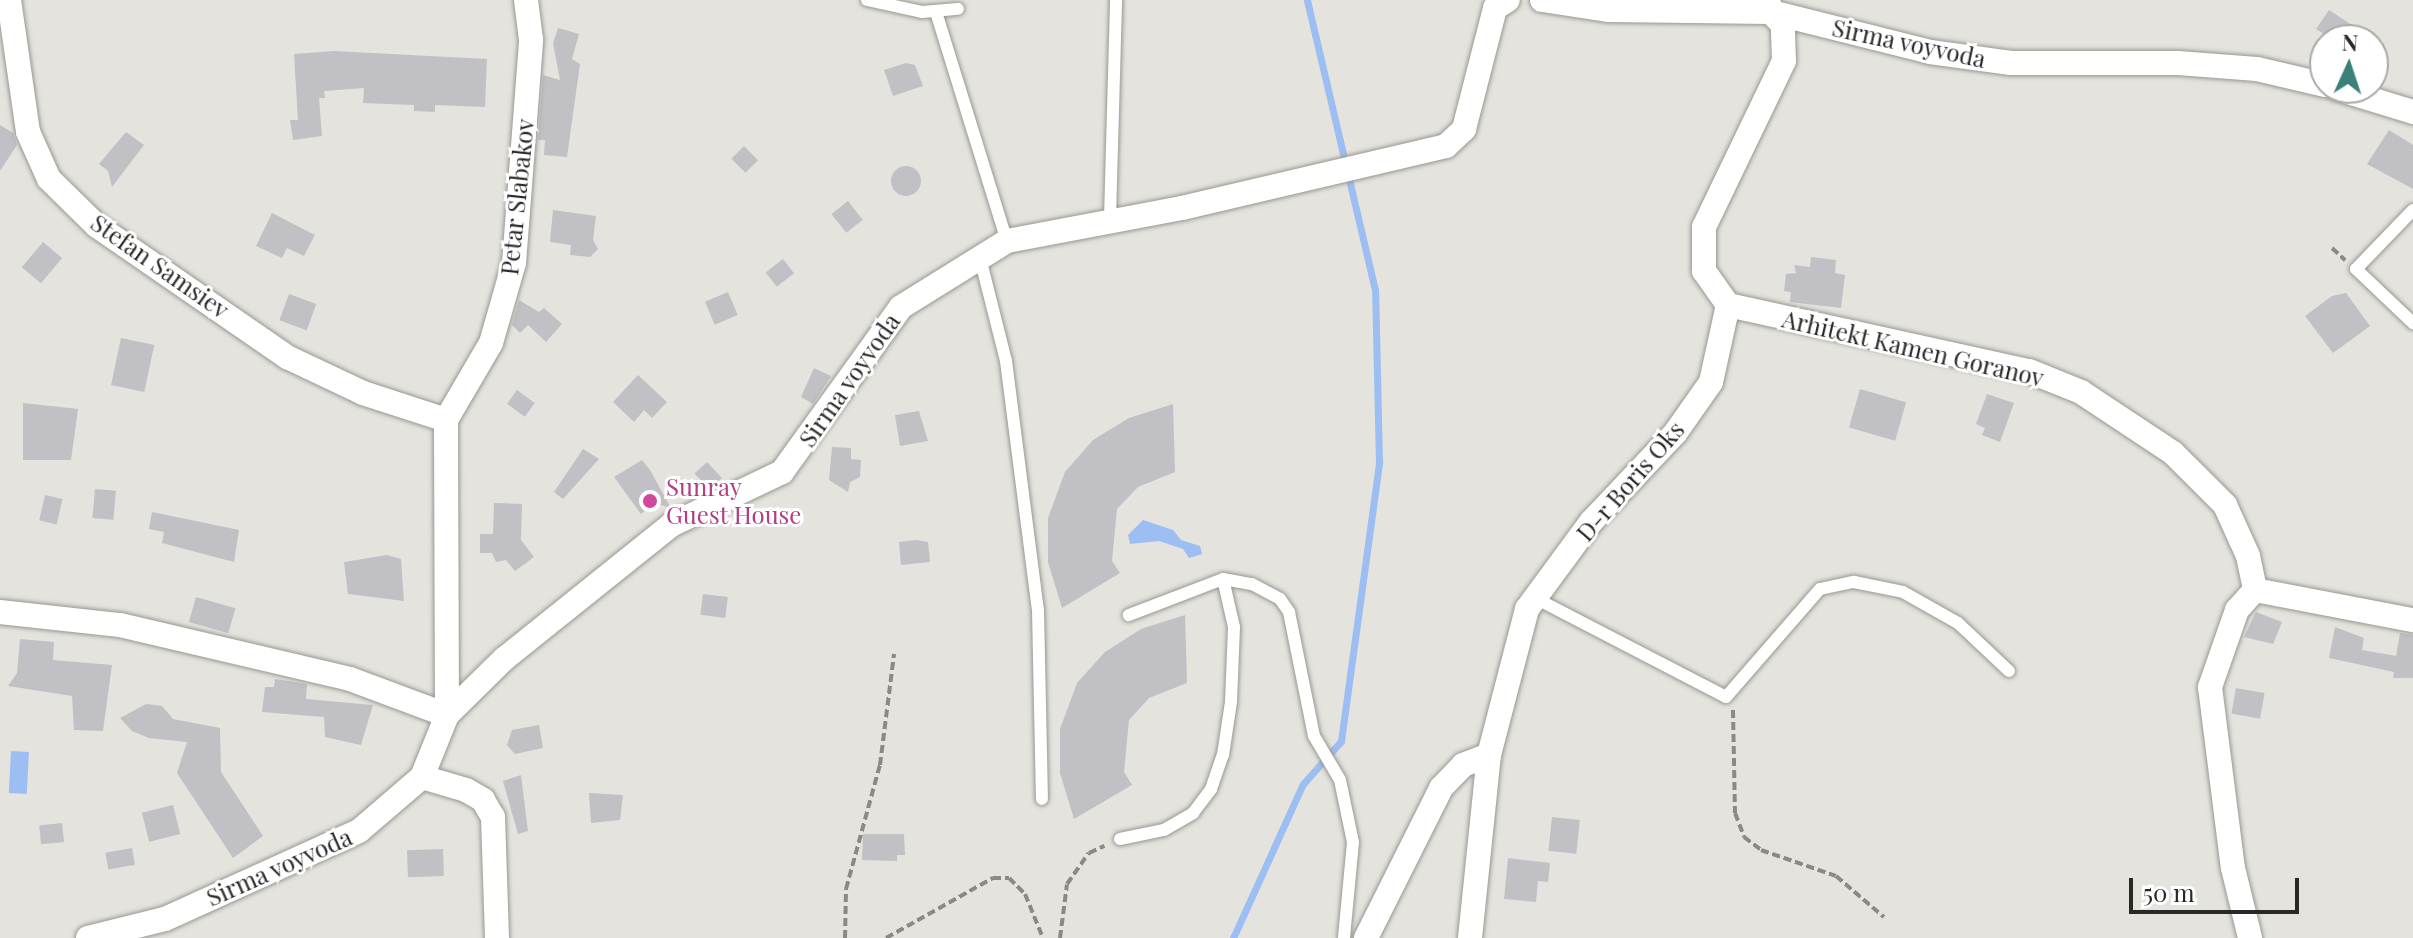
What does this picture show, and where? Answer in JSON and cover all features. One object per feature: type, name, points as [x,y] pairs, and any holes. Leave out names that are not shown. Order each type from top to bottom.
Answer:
[{"type":"street","name":"Petar Slabakov","points":[[446,420],[491,343],[514,263],[531,40],[526,0]]},
{"type":"street","name":"Sirma voyvoda","points":[[88,938],[165,919],[359,831],[422,777],[447,715],[504,659],[671,525],[782,472],[901,307],[1007,241],[1301,180],[1446,146],[1464,129],[1495,8],[1508,0]]},
{"type":"street","name":"Sirma voyvoda","points":[[1542,0],[1609,10],[1770,6],[1930,52],[2011,63],[2178,63],[2257,69],[2309,81]]},
{"type":"street","name":"Stefan Samsiev","points":[[14,4],[28,132],[49,179],[97,226],[287,357],[363,393],[446,420]]},
{"type":"street","points":[[1728,305],[1704,271],[1704,227],[1784,61],[1783,25],[1770,6]]},
{"type":"street","points":[[2387,104],[2413,112]]},
{"type":"street","name":"Arhitekt Kamen Goranov","points":[[1728,305],[2000,364],[2081,392],[2173,453],[2225,505],[2248,556],[2255,590]]},
{"type":"street","name":"D-r Boris Oks","points":[[1470,938],[1489,755],[1527,609],[1591,522],[1676,432],[1711,382],[1728,305]]},
{"type":"street","points":[[0,612],[120,625],[350,679],[447,715],[446,420]]},
{"type":"street","points":[[2250,938],[2233,868],[2210,687],[2232,620],[2255,590],[2413,620]]},
{"type":"street","points":[[1366,938],[1441,788],[1463,765],[1489,755]]},
{"type":"street","points":[[422,777],[474,795],[493,817],[497,938]]},
{"type":"lane","points":[[867,0],[936,12],[958,9]]},
{"type":"lane","points":[[1110,218],[1116,0]]},
{"type":"lane","points":[[936,12],[1007,241]]},
{"type":"lane","points":[[2413,210],[2356,269],[2413,323]]},
{"type":"lane","points":[[980,258],[1006,361],[1038,610],[1042,799]]},
{"type":"lane","points":[[1120,839],[1164,830],[1193,813],[1211,789],[1231,702],[1234,627],[1223,579]]},
{"type":"lane","points":[[1129,615],[1223,579],[1252,584],[1280,599],[1289,612],[1314,736],[1340,780],[1353,842],[1344,938]]},
{"type":"lane","points":[[1535,598],[1726,697],[1820,589],[1854,582],[1903,592],[1958,623],[2009,671]]},
{"type":"path","points":[[845,938],[846,889],[880,765],[894,654]]},
{"type":"path","points":[[1726,697],[1736,723],[1735,813],[1744,837],[1761,850],[1836,876],[1884,917]]},
{"type":"path","points":[[1060,938],[1067,884],[1089,853],[1120,839]]},
{"type":"path","points":[[886,938],[993,878],[1009,878],[1025,894],[1043,938]]},
{"type":"water","points":[[1143,520],[1173,530],[1181,540],[1200,546],[1202,554],[1189,558],[1183,549],[1159,541],[1130,544],[1128,535]]},
{"type":"water","points":[[11,751],[29,752],[27,794],[9,793]]},
{"type":"building","points":[[2329,10],[2350,24],[2319,24]]},
{"type":"building","points":[[558,28],[579,34],[572,59],[580,64],[567,157],[544,155],[545,140],[538,140],[543,75],[560,80],[553,43]]},
{"type":"building","points":[[334,51],[487,59],[485,107],[435,105],[435,112],[414,111],[414,105],[363,103],[364,88],[324,91],[325,98],[319,98],[322,136],[293,140],[290,120],[298,120],[294,54]]},
{"type":"building","points":[[906,63],[915,65],[923,86],[893,96],[884,70]]},
{"type":"building","points":[[0,125],[13,133],[17,145],[0,171]]},
{"type":"building","points":[[2389,130],[2413,145],[2413,189],[2367,164]]},
{"type":"building","points":[[126,132],[144,145],[112,187],[108,171],[99,164]]},
{"type":"building","points":[[744,146],[758,160],[745,173],[731,159]]},
{"type":"building","points":[[906,166],[916,171],[921,181],[916,191],[906,196],[896,191],[891,181],[896,171]]},
{"type":"building","points":[[848,201],[863,220],[846,233],[831,214]]},
{"type":"building","points":[[553,210],[596,216],[593,240],[598,249],[590,257],[570,255],[571,245],[550,242]]},
{"type":"building","points":[[272,213],[315,235],[304,256],[287,248],[282,258],[256,246]]},
{"type":"building","points":[[43,242],[62,258],[41,283],[22,267]]},
{"type":"building","points":[[1811,257],[1836,260],[1835,273],[1845,275],[1841,308],[1790,302],[1791,292],[1784,291],[1786,274],[1796,273],[1794,265],[1810,267]]},
{"type":"building","points":[[783,259],[794,273],[777,287],[766,273]]},
{"type":"building","points":[[728,292],[738,315],[715,325],[705,302]]},
{"type":"building","points":[[2346,293],[2370,326],[2333,353],[2305,316],[2332,296]]},
{"type":"building","points":[[289,294],[316,304],[307,330],[279,320]]},
{"type":"building","points":[[519,300],[539,312],[544,308],[562,324],[546,342],[528,325],[520,333],[512,325]]},
{"type":"building","points":[[121,338],[154,345],[144,392],[111,385]]},
{"type":"building","points":[[814,368],[831,376],[813,404],[801,397]]},
{"type":"building","points":[[638,375],[667,402],[652,418],[644,410],[634,422],[613,402]]},
{"type":"building","points":[[1860,389],[1906,402],[1895,441],[1849,427]]},
{"type":"building","points":[[517,390],[535,403],[525,417],[507,404]]},
{"type":"building","points":[[1987,394],[2014,403],[2000,442],[1982,435],[1985,428],[1976,424]]},
{"type":"building","points":[[23,403],[78,409],[71,460],[23,460]]},
{"type":"building","points":[[1173,404],[1175,472],[1138,487],[1117,509],[1112,561],[1120,573],[1062,608],[1048,562],[1048,518],[1065,472],[1093,440],[1129,418]]},
{"type":"building","points":[[919,411],[928,441],[900,446],[895,415]]},
{"type":"building","points":[[832,447],[851,448],[851,459],[861,460],[860,477],[850,482],[848,492],[829,480]]},
{"type":"building","points":[[583,449],[599,459],[563,499],[554,492]]},
{"type":"building","points":[[642,460],[671,508],[654,503],[641,514],[614,477]]},
{"type":"building","points":[[707,462],[722,478],[710,490],[695,474]]},
{"type":"building","points":[[95,489],[116,491],[113,520],[92,518]]},
{"type":"building","points":[[45,495],[63,499],[57,524],[39,520]]},
{"type":"building","points":[[494,503],[522,504],[521,540],[534,557],[515,571],[506,560],[496,562],[492,553],[480,553],[480,534],[493,534]]},
{"type":"building","points":[[152,512],[239,530],[234,562],[162,543],[164,532],[149,529]]},
{"type":"building","points":[[899,542],[928,542],[930,562],[901,565]]},
{"type":"building","points":[[387,555],[401,559],[404,601],[348,594],[344,562]]},
{"type":"building","points":[[703,594],[728,597],[725,618],[700,615]]},
{"type":"building","points":[[196,597],[235,608],[228,633],[189,622]]},
{"type":"building","points":[[2256,612],[2282,622],[2273,644],[2244,637]]},
{"type":"building","points":[[1185,615],[1187,683],[1149,698],[1129,720],[1124,772],[1132,785],[1074,819],[1060,773],[1060,729],[1077,683],[1105,652],[1141,629]]},
{"type":"building","points":[[2335,627],[2364,638],[2362,650],[2396,656],[2400,633],[2413,635],[2413,678],[2393,678],[2394,672],[2329,658]]},
{"type":"building","points":[[20,639],[54,642],[53,660],[112,665],[103,731],[74,730],[72,696],[8,686],[17,673]]},
{"type":"building","points":[[275,679],[307,684],[306,699],[373,705],[361,745],[325,737],[324,717],[262,712],[265,687],[274,687]]},
{"type":"building","points":[[2236,688],[2265,693],[2260,719],[2231,714]]},
{"type":"building","points":[[146,704],[162,706],[173,719],[220,728],[221,772],[263,836],[233,858],[177,773],[187,742],[149,738],[132,731],[120,718]]},
{"type":"building","points":[[539,725],[543,748],[515,754],[507,745],[512,730]]},
{"type":"building","points":[[521,775],[528,831],[518,834],[503,781]]},
{"type":"building","points":[[589,793],[623,795],[620,820],[591,823]]},
{"type":"building","points":[[173,805],[180,834],[149,842],[142,813]]},
{"type":"building","points":[[1552,817],[1580,820],[1576,854],[1548,851]]},
{"type":"building","points":[[62,823],[64,842],[41,844],[39,825]]},
{"type":"building","points":[[863,834],[904,834],[905,855],[897,855],[897,861],[862,860]]},
{"type":"building","points":[[132,848],[135,865],[108,869],[105,853]]},
{"type":"building","points":[[443,849],[444,876],[408,877],[407,850]]},
{"type":"building","points":[[1508,858],[1550,863],[1548,882],[1538,881],[1536,902],[1504,899]]},
{"type":"waterway","points":[[1233,938],[1303,784],[1341,741],[1379,462],[1375,290],[1307,0]]},
{"type":"place","name":"Sunray Guest House","points":[[650,501]]}]
